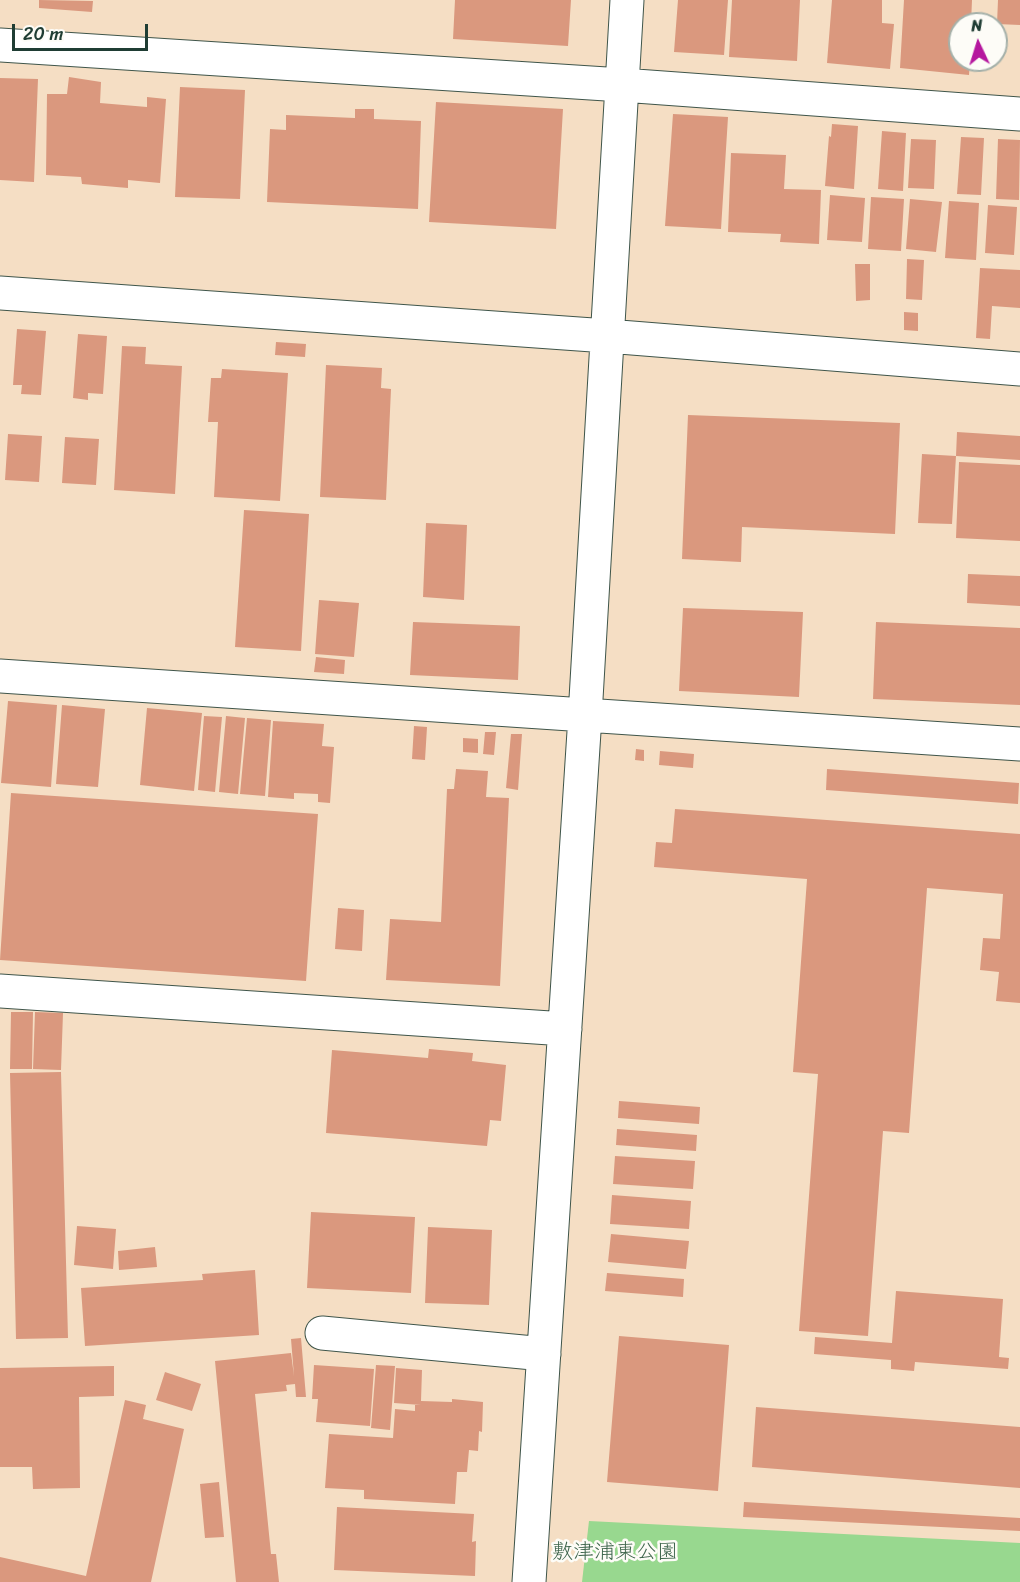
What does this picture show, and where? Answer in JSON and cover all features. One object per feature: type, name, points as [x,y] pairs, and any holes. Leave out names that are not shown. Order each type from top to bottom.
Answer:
[{"type":"street","points":[[529,1582],[585,716],[627,0]]},
{"type":"street","points":[[0,45],[622,84],[1020,114]]},
{"type":"street","points":[[0,293],[607,336],[1020,369]]},
{"type":"street","points":[[0,676],[1020,744]]},
{"type":"street","points":[[0,991],[565,1029]]},
{"type":"street","points":[[322,1333],[544,1354]]},
{"type":"green space","name":"敷津浦東公園","points":[[589,1521],[1020,1543],[1020,1582],[582,1582]]},
{"type":"building","points":[[39,0],[93,1],[92,12],[39,8]]},
{"type":"building","points":[[455,0],[571,0],[568,46],[453,39]]},
{"type":"building","points":[[678,0],[728,0],[724,55],[674,52]]},
{"type":"building","points":[[732,0],[800,0],[797,61],[729,57]]},
{"type":"building","points":[[832,0],[882,0],[882,23],[894,24],[890,69],[827,63]]},
{"type":"building","points":[[904,0],[972,0],[972,12],[948,12],[948,72],[969,72],[969,75],[900,68]]},
{"type":"building","points":[[998,0],[1020,0],[1020,25],[1008,24],[1008,12],[998,12]]},
{"type":"building","points":[[69,77],[101,82],[100,103],[147,107],[147,97],[166,99],[160,183],[128,180],[128,188],[82,184],[81,177],[46,175],[47,94],[67,94]]},
{"type":"building","points":[[0,78],[38,79],[34,182],[0,180]]},
{"type":"building","points":[[180,87],[245,90],[240,199],[175,197]]},
{"type":"building","points":[[436,102],[563,109],[556,229],[429,222]]},
{"type":"building","points":[[355,109],[374,109],[374,119],[421,121],[418,209],[267,202],[270,129],[286,130],[286,115],[355,118]]},
{"type":"building","points":[[673,114],[728,117],[721,229],[665,226]]},
{"type":"building","points":[[832,124],[858,126],[854,189],[825,186]]},
{"type":"building","points":[[882,131],[906,133],[903,191],[878,189]]},
{"type":"building","points":[[961,137],[984,138],[981,195],[957,194]]},
{"type":"building","points":[[911,139],[936,140],[934,189],[908,188]]},
{"type":"building","points":[[998,139],[1020,140],[1019,200],[996,199]]},
{"type":"building","points":[[731,153],[786,155],[784,189],[821,190],[819,244],[780,242],[781,234],[728,232]]},
{"type":"building","points":[[830,195],[865,198],[862,242],[827,240]]},
{"type":"building","points":[[871,197],[904,199],[901,251],[868,249]]},
{"type":"building","points":[[910,199],[942,202],[936,252],[906,249]]},
{"type":"building","points":[[949,201],[979,203],[976,260],[945,258]]},
{"type":"building","points":[[988,205],[1017,207],[1014,255],[985,253]]},
{"type":"building","points":[[907,259],[924,260],[922,300],[906,299]]},
{"type":"building","points":[[855,264],[870,264],[870,300],[856,301]]},
{"type":"building","points":[[980,268],[1020,270],[1020,308],[992,306],[990,339],[976,338]]},
{"type":"building","points":[[904,312],[918,313],[918,331],[904,330]]},
{"type":"building","points":[[17,329],[46,331],[41,395],[21,394],[22,385],[13,385]]},
{"type":"building","points":[[78,334],[107,336],[103,394],[88,393],[88,400],[73,398]]},
{"type":"building","points":[[276,342],[306,344],[305,357],[275,355]]},
{"type":"building","points":[[122,346],[146,347],[145,364],[182,366],[175,494],[114,490]]},
{"type":"building","points":[[326,365],[382,368],[381,388],[391,389],[386,500],[320,497]]},
{"type":"building","points":[[222,369],[288,373],[280,501],[214,497],[218,422],[208,422],[211,378],[221,378]]},
{"type":"building","points":[[688,415],[900,423],[895,534],[742,527],[741,562],[682,559]]},
{"type":"building","points":[[957,432],[1020,436],[1020,460],[956,456]]},
{"type":"building","points":[[8,434],[42,436],[39,482],[5,480]]},
{"type":"building","points":[[65,437],[99,439],[96,485],[62,483]]},
{"type":"building","points":[[922,454],[956,456],[952,524],[918,523]]},
{"type":"building","points":[[959,462],[1020,465],[1020,541],[956,538]]},
{"type":"building","points":[[244,510],[309,514],[301,651],[235,647]]},
{"type":"building","points":[[426,523],[467,525],[464,600],[423,597]]},
{"type":"building","points":[[968,574],[1020,576],[1020,606],[967,603]]},
{"type":"building","points":[[319,600],[359,603],[354,657],[315,654]]},
{"type":"building","points":[[683,608],[803,612],[799,697],[679,691]]},
{"type":"building","points":[[413,622],[520,626],[518,680],[410,675]]},
{"type":"building","points":[[876,622],[1020,628],[1020,705],[873,699]]},
{"type":"building","points":[[316,657],[345,660],[344,674],[314,672]]},
{"type":"building","points":[[8,701],[57,705],[51,787],[1,783]]},
{"type":"building","points":[[62,705],[105,709],[98,787],[56,784]]},
{"type":"building","points":[[147,708],[202,713],[194,791],[140,785]]},
{"type":"building","points":[[204,716],[222,717],[215,792],[198,790]]},
{"type":"building","points":[[226,716],[245,718],[238,794],[219,792]]},
{"type":"building","points":[[247,718],[271,720],[265,796],[240,794]]},
{"type":"building","points":[[273,721],[324,724],[322,746],[334,747],[330,803],[318,802],[318,794],[294,793],[294,799],[268,797]]},
{"type":"building","points":[[414,726],[427,727],[425,760],[412,759]]},
{"type":"building","points":[[485,732],[496,732],[494,755],[483,754]]},
{"type":"building","points":[[511,734],[522,734],[518,790],[506,788]]},
{"type":"building","points":[[463,738],[478,739],[478,753],[463,752]]},
{"type":"building","points":[[636,749],[644,750],[644,761],[635,760]]},
{"type":"building","points":[[660,751],[694,754],[693,768],[659,765]]},
{"type":"building","points":[[456,769],[488,771],[486,797],[509,798],[500,986],[386,980],[390,919],[441,922],[447,789],[454,789]]},
{"type":"building","points":[[827,769],[1019,783],[1018,804],[826,790]]},
{"type":"building","points":[[11,793],[318,814],[306,981],[0,960]]},
{"type":"building","points":[[675,809],[1020,834],[1020,1003],[996,1001],[999,972],[980,970],[983,938],[1000,939],[1003,894],[927,888],[909,1133],[883,1131],[868,1336],[799,1331],[818,1074],[793,1072],[807,879],[654,867],[656,842],[672,843]]},
{"type":"building","points":[[338,908],[364,910],[362,951],[335,949]]},
{"type":"building","points":[[11,1012],[33,1012],[32,1069],[10,1069]]},
{"type":"building","points":[[35,1012],[63,1013],[61,1070],[33,1069]]},
{"type":"building","points":[[429,1049],[473,1053],[472,1061],[506,1065],[501,1121],[490,1120],[487,1146],[326,1133],[332,1050],[428,1058]]},
{"type":"building","points":[[61,1072],[68,1338],[16,1339],[10,1073]]},
{"type":"building","points":[[619,1101],[700,1107],[699,1124],[618,1118]]},
{"type":"building","points":[[617,1129],[697,1135],[696,1151],[616,1145]]},
{"type":"building","points":[[615,1156],[695,1161],[693,1189],[613,1184]]},
{"type":"building","points":[[612,1195],[691,1201],[689,1229],[610,1224]]},
{"type":"building","points":[[311,1212],[415,1217],[411,1293],[307,1288]]},
{"type":"building","points":[[77,1226],[116,1229],[113,1269],[74,1265]]},
{"type":"building","points":[[428,1227],[492,1230],[489,1305],[425,1303]]},
{"type":"building","points":[[611,1234],[689,1241],[686,1269],[608,1262]]},
{"type":"building","points":[[155,1247],[157,1267],[119,1270],[118,1251]]},
{"type":"building","points":[[255,1270],[259,1335],[85,1346],[81,1288],[203,1280],[202,1274]]},
{"type":"building","points":[[607,1273],[684,1279],[683,1297],[605,1291]]},
{"type":"building","points":[[896,1291],[1003,1299],[999,1357],[1009,1358],[1008,1369],[915,1362],[914,1371],[891,1369],[891,1360],[814,1354],[815,1337],[892,1343]]},
{"type":"building","points":[[619,1336],[729,1345],[718,1491],[607,1482]]},
{"type":"building","points":[[301,1338],[306,1397],[296,1397],[295,1384],[286,1385],[287,1391],[255,1394],[271,1554],[276,1554],[279,1582],[236,1582],[215,1361],[291,1353],[294,1376],[291,1339]]},
{"type":"building","points":[[314,1365],[374,1369],[370,1426],[316,1422],[318,1399],[312,1399]]},
{"type":"building","points":[[376,1365],[395,1366],[390,1430],[371,1428]]},
{"type":"building","points":[[114,1366],[114,1396],[79,1397],[80,1488],[33,1489],[32,1467],[0,1467],[0,1368]]},
{"type":"building","points":[[396,1368],[422,1370],[421,1401],[452,1402],[452,1399],[483,1402],[482,1432],[479,1431],[478,1451],[469,1450],[467,1472],[457,1472],[455,1504],[364,1499],[364,1490],[325,1488],[329,1434],[393,1438],[395,1409],[415,1411],[415,1405],[421,1405],[394,1403]]},
{"type":"building","points":[[165,1372],[201,1384],[192,1411],[156,1400]]},
{"type":"building","points":[[125,1400],[146,1405],[143,1419],[184,1429],[151,1582],[0,1582],[0,1557],[86,1576]]},
{"type":"building","points":[[756,1407],[1020,1427],[1020,1488],[752,1467]]},
{"type":"building","points":[[219,1482],[224,1537],[205,1538],[200,1484]]},
{"type":"building","points":[[744,1502],[1020,1518],[1020,1531],[743,1517]]},
{"type":"building","points":[[337,1507],[474,1514],[472,1542],[476,1541],[475,1576],[334,1570]]}]
